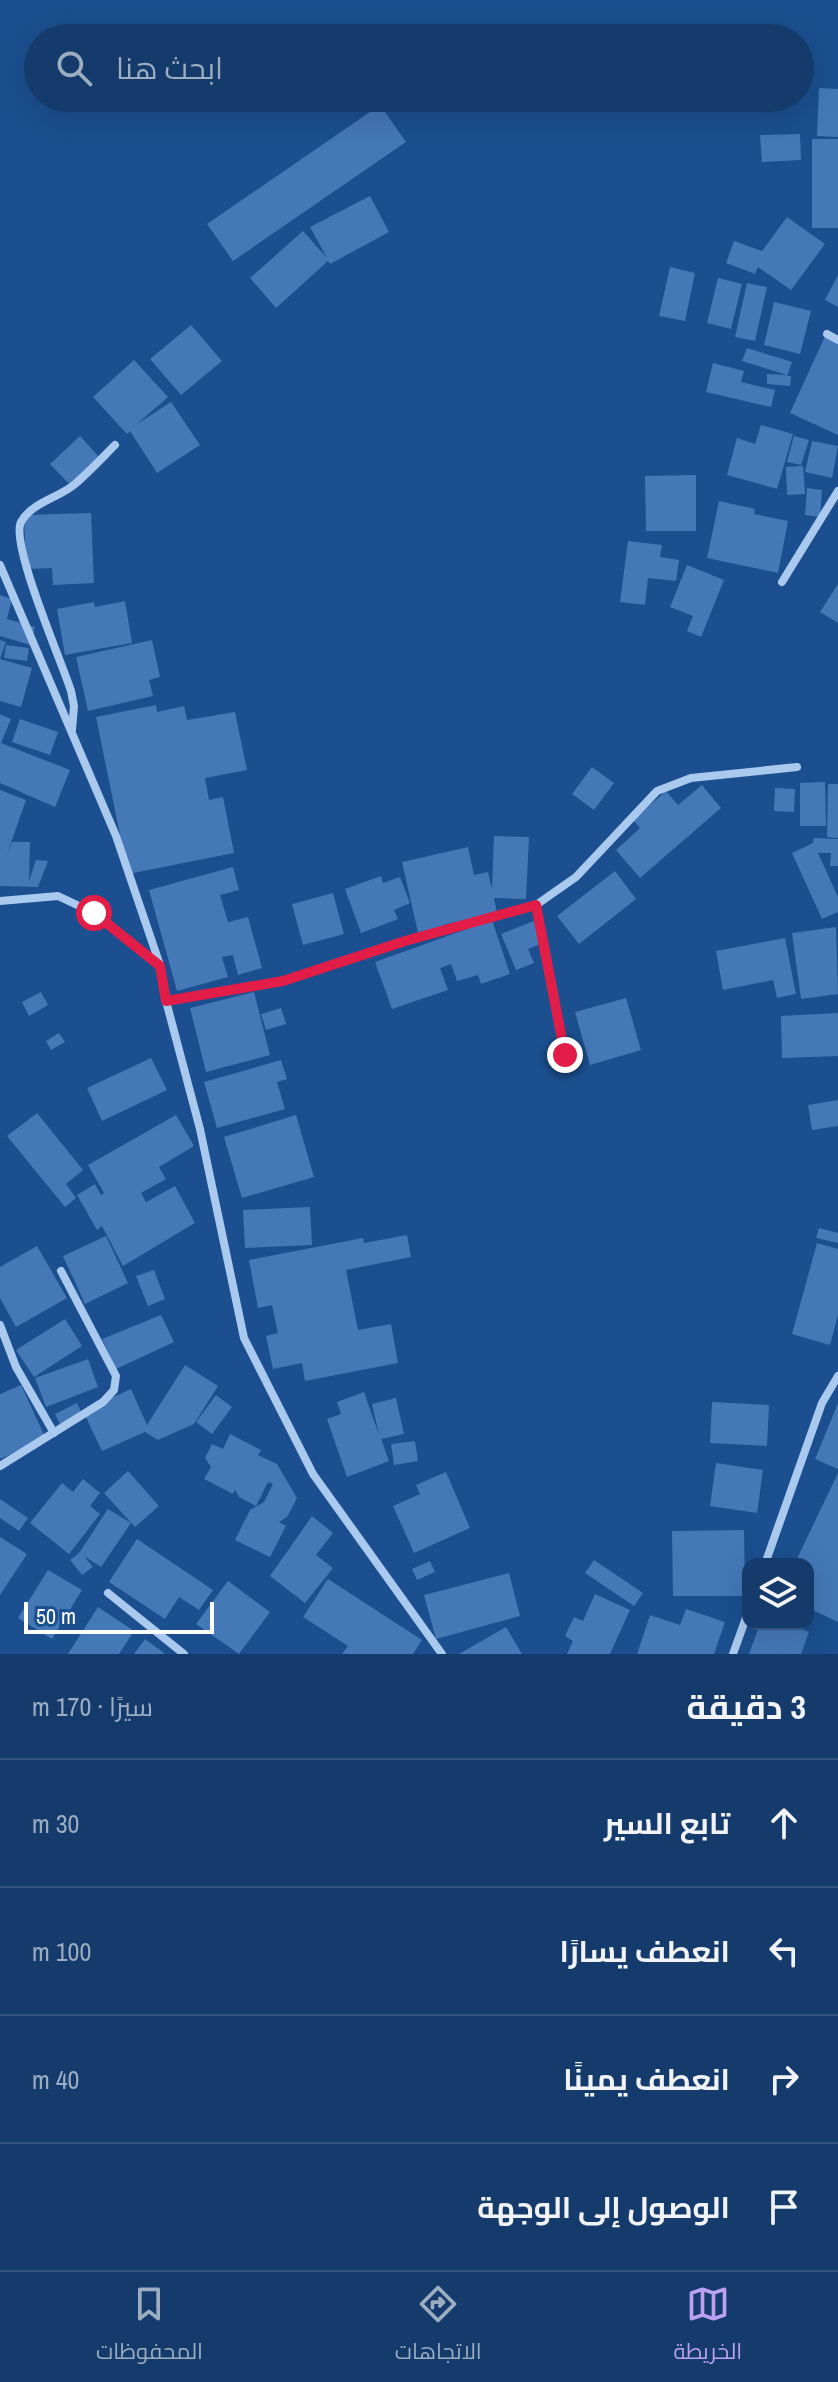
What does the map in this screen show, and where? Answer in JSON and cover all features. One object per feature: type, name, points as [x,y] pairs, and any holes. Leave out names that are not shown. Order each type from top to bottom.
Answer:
[{"type":"street","points":[[827,334],[838,340]]},
{"type":"street","points":[[72,732],[74,706],[71,691],[26,567],[18,534],[21,523],[33,509],[74,485],[115,445]]},
{"type":"street","points":[[782,582],[838,491]]},
{"type":"street","points":[[0,565],[138,894],[160,966],[166,1001],[200,1129],[244,1338],[313,1474],[439,1653]]},
{"type":"street","points":[[166,1001],[283,981],[405,941],[536,905],[576,877],[657,791],[691,778],[797,767]]},
{"type":"street","points":[[0,901],[58,896],[94,913],[160,966]]},
{"type":"street","points":[[536,905],[565,1055]]},
{"type":"street","points":[[0,1466],[103,1402],[114,1390],[116,1376],[61,1271]]},
{"type":"street","points":[[0,1325],[16,1367],[54,1433]]},
{"type":"street","points":[[767,1558],[822,1403],[838,1376]]},
{"type":"street","points":[[108,1593],[184,1654]]},
{"type":"street","points":[[733,1654],[742,1629]]},
{"type":"building","points":[[819,88],[838,89],[838,137],[817,136]]},
{"type":"building","points":[[370,112],[385,112],[406,142],[233,261],[207,224]]},
{"type":"building","points":[[800,134],[801,160],[762,162],[760,135]]},
{"type":"building","points":[[812,139],[838,139],[838,228],[812,228]]},
{"type":"building","points":[[370,196],[389,232],[330,264],[328,261],[276,308],[250,278],[303,231],[327,258],[310,227]]},
{"type":"building","points":[[787,217],[825,244],[791,290],[758,267],[755,274],[726,263],[734,241],[762,251]]},
{"type":"building","points":[[670,267],[695,273],[685,321],[659,316]]},
{"type":"building","points":[[838,275],[838,307],[825,300]]},
{"type":"building","points":[[718,278],[742,284],[731,329],[707,323]]},
{"type":"building","points":[[747,283],[767,287],[755,341],[735,337]]},
{"type":"building","points":[[774,302],[811,311],[800,354],[764,345]]},
{"type":"building","points":[[191,325],[222,361],[181,395],[150,359]]},
{"type":"building","points":[[826,334],[838,340],[838,435],[790,413]]},
{"type":"building","points":[[747,348],[792,362],[787,376],[791,376],[790,386],[767,384],[767,374],[787,375],[742,361]]},
{"type":"building","points":[[134,360],[168,397],[137,424],[171,402],[200,445],[157,473],[130,431],[127,434],[93,397]]},
{"type":"building","points":[[713,363],[744,371],[741,382],[775,390],[771,407],[706,392]]},
{"type":"building","points":[[761,425],[793,434],[777,489],[727,475],[737,438],[755,444]]},
{"type":"building","points":[[80,436],[100,458],[71,486],[50,464]]},
{"type":"building","points":[[794,436],[809,440],[801,465],[787,462]]},
{"type":"building","points":[[812,441],[838,446],[832,478],[805,472]]},
{"type":"building","points":[[803,466],[805,494],[787,495],[786,467]]},
{"type":"building","points":[[696,475],[696,531],[646,531],[645,476]]},
{"type":"building","points":[[807,488],[822,490],[820,517],[805,515]]},
{"type":"building","points":[[719,501],[755,509],[754,514],[788,521],[778,573],[707,558]]},
{"type":"building","points":[[91,513],[94,583],[53,585],[52,568],[26,569],[24,515]]},
{"type":"building","points":[[628,541],[662,545],[660,557],[679,560],[676,581],[648,578],[645,605],[620,602]]},
{"type":"building","points":[[687,565],[724,580],[701,637],[687,631],[693,616],[670,607]]},
{"type":"building","points":[[838,584],[838,623],[820,612]]},
{"type":"building","points":[[0,595],[12,599],[7,619],[35,627],[30,645],[0,636]]},
{"type":"building","points":[[125,601],[132,643],[65,655],[57,609],[94,602],[95,607]]},
{"type":"building","points":[[0,640],[6,642],[0,659]]},
{"type":"building","points":[[152,640],[160,677],[149,680],[153,696],[88,711],[76,657]]},
{"type":"building","points":[[6,645],[29,648],[27,661],[4,658]]},
{"type":"building","points":[[0,659],[32,668],[21,707],[0,701]]},
{"type":"building","points":[[156,705],[157,712],[184,706],[187,720],[235,712],[247,770],[205,778],[209,800],[223,797],[234,853],[128,874],[96,717]]},
{"type":"building","points":[[0,714],[11,719],[1,743],[70,770],[55,807],[0,783]]},
{"type":"building","points":[[20,719],[58,732],[50,755],[12,742]]},
{"type":"building","points":[[592,767],[614,783],[594,810],[572,794]]},
{"type":"building","points":[[825,782],[826,826],[800,826],[800,783]]},
{"type":"building","points":[[828,784],[838,784],[838,838],[827,837]]},
{"type":"building","points":[[702,785],[721,808],[640,878],[616,850],[640,828],[633,820],[666,791],[678,805]]},
{"type":"building","points":[[775,788],[795,789],[794,812],[774,811]]},
{"type":"building","points":[[0,790],[26,800],[6,857],[12,842],[30,842],[29,881],[36,860],[48,861],[38,887],[0,886]]},
{"type":"building","points":[[494,836],[529,837],[526,899],[494,898],[497,913],[443,925],[445,931],[419,937],[402,862],[468,847],[474,875],[488,872],[492,889]]},
{"type":"building","points":[[814,838],[838,839],[838,866],[830,866],[831,853],[818,853],[838,897],[838,912],[822,919],[792,853],[813,843]]},
{"type":"building","points":[[233,867],[239,890],[220,895],[228,922],[248,917],[262,968],[238,975],[233,955],[222,957],[228,977],[177,991],[149,890]]},
{"type":"building","points":[[615,871],[636,899],[579,944],[557,916]]},
{"type":"building","points":[[381,876],[383,883],[400,877],[410,903],[394,910],[398,919],[361,933],[345,889]]},
{"type":"building","points":[[333,893],[344,934],[303,945],[292,904]]},
{"type":"building","points":[[492,920],[510,974],[481,984],[478,975],[457,981],[451,964],[440,968],[448,990],[392,1009],[375,962]]},
{"type":"building","points":[[534,921],[543,943],[528,949],[534,963],[516,970],[501,934]]},
{"type":"building","points":[[836,927],[838,994],[801,999],[792,933]]},
{"type":"building","points":[[785,938],[796,994],[777,998],[773,980],[723,990],[716,951]]},
{"type":"building","points":[[41,992],[48,1005],[29,1016],[22,1002]]},
{"type":"building","points":[[254,992],[270,1055],[206,1072],[190,1008]]},
{"type":"building","points":[[626,998],[641,1050],[590,1065],[575,1012]]},
{"type":"building","points":[[281,1008],[286,1024],[266,1030],[261,1014]]},
{"type":"building","points":[[838,1013],[838,1056],[782,1058],[781,1016]]},
{"type":"building","points":[[59,1033],[65,1042],[51,1050],[46,1041]]},
{"type":"building","points":[[151,1058],[167,1090],[102,1121],[87,1088]]},
{"type":"building","points":[[281,1060],[287,1079],[277,1082],[285,1109],[217,1128],[204,1082]]},
{"type":"building","points":[[838,1100],[838,1126],[812,1130],[808,1105]]},
{"type":"building","points":[[37,1113],[83,1170],[66,1184],[76,1198],[65,1207],[7,1136]]},
{"type":"building","points":[[176,1115],[194,1146],[159,1167],[166,1179],[141,1193],[146,1202],[175,1186],[195,1223],[123,1266],[102,1226],[97,1230],[77,1195],[95,1184],[101,1195],[104,1193],[88,1165]]},
{"type":"building","points":[[296,1115],[314,1177],[242,1198],[224,1137]]},
{"type":"building","points":[[310,1207],[312,1245],[245,1248],[243,1210]]},
{"type":"building","points":[[819,1228],[838,1233],[838,1243],[816,1238]]},
{"type":"building","points":[[407,1235],[411,1257],[346,1270],[358,1330],[391,1324],[398,1363],[305,1381],[302,1363],[273,1369],[266,1336],[278,1333],[272,1305],[258,1308],[249,1260],[363,1238],[364,1243]]},
{"type":"building","points":[[106,1236],[128,1283],[85,1304],[63,1256]]},
{"type":"building","points":[[817,1243],[838,1249],[838,1315],[830,1345],[792,1334]]},
{"type":"building","points":[[37,1246],[67,1298],[16,1327],[0,1298],[0,1267]]},
{"type":"building","points":[[154,1270],[165,1299],[148,1306],[136,1276]]},
{"type":"building","points":[[161,1315],[174,1342],[116,1369],[102,1339]]},
{"type":"building","points":[[65,1319],[82,1346],[34,1377],[16,1350]]},
{"type":"building","points":[[88,1359],[98,1387],[46,1407],[35,1378]]},
{"type":"building","points":[[185,1365],[218,1386],[194,1424],[158,1440],[145,1432],[102,1451],[83,1411],[131,1389],[147,1425]]},
{"type":"building","points":[[21,1385],[46,1439],[0,1459],[0,1394]]},
{"type":"building","points":[[364,1392],[379,1435],[372,1404],[396,1398],[404,1434],[381,1439],[389,1461],[347,1477],[327,1419],[341,1414],[337,1402]]},
{"type":"building","points":[[216,1395],[232,1407],[212,1434],[196,1422]]},
{"type":"building","points":[[712,1402],[769,1405],[767,1446],[710,1443]]},
{"type":"building","points":[[77,1403],[82,1414],[60,1424],[55,1414]]},
{"type":"building","points":[[838,1403],[838,1469],[815,1459]]},
{"type":"building","points":[[230,1434],[261,1450],[258,1455],[277,1464],[297,1498],[287,1517],[279,1522],[286,1526],[270,1557],[235,1540],[250,1510],[264,1502],[273,1484],[268,1482],[256,1506],[239,1497],[235,1490],[233,1494],[204,1479],[211,1467],[205,1458],[212,1444],[223,1449]]},
{"type":"building","points":[[415,1441],[418,1461],[394,1465],[391,1444]]},
{"type":"building","points":[[716,1463],[763,1470],[757,1513],[710,1506]]},
{"type":"building","points":[[128,1471],[159,1506],[135,1527],[104,1493]]},
{"type":"building","points":[[446,1472],[470,1528],[414,1553],[393,1506],[420,1494],[416,1485]]},
{"type":"building","points":[[838,1473],[838,1622],[814,1611],[814,1558],[797,1558]]},
{"type":"building","points":[[83,1479],[100,1493],[90,1506],[100,1514],[69,1554],[30,1523],[62,1483],[73,1492]]},
{"type":"building","points":[[0,1499],[28,1518],[19,1531],[0,1518]]},
{"type":"building","points":[[108,1509],[131,1523],[101,1567],[84,1556],[93,1567],[82,1575],[70,1560],[79,1553]]},
{"type":"building","points":[[312,1516],[333,1533],[316,1555],[333,1568],[305,1603],[270,1576]]},
{"type":"building","points":[[744,1530],[742,1596],[673,1596],[672,1531]]},
{"type":"building","points":[[0,1537],[27,1554],[0,1595]]},
{"type":"building","points":[[137,1539],[213,1590],[199,1610],[179,1597],[165,1619],[109,1582]]},
{"type":"building","points":[[594,1560],[643,1593],[634,1606],[585,1573]]},
{"type":"building","points":[[430,1561],[435,1572],[417,1580],[412,1569]]},
{"type":"building","points":[[48,1570],[82,1590],[52,1639],[18,1618]]},
{"type":"building","points":[[509,1573],[520,1616],[436,1639],[424,1595]]},
{"type":"building","points":[[328,1579],[422,1640],[413,1654],[342,1654],[348,1646],[303,1617]]},
{"type":"building","points":[[228,1581],[270,1612],[239,1654],[196,1624]]},
{"type":"building","points":[[595,1594],[630,1610],[610,1654],[567,1654],[573,1641],[565,1636],[574,1617],[583,1621]]},
{"type":"building","points":[[98,1607],[134,1631],[119,1654],[68,1654]]},
{"type":"building","points":[[686,1609],[725,1622],[714,1654],[637,1654],[650,1615],[680,1625]]},
{"type":"building","points":[[506,1627],[522,1654],[459,1654]]},
{"type":"building","points":[[758,1630],[809,1632],[801,1654],[749,1654]]},
{"type":"building","points":[[145,1639],[164,1653],[165,1654],[134,1654]]},
{"type":"route","points":[[94,913],[160,966],[166,1001],[283,981],[405,941],[536,905],[565,1055]]}]
